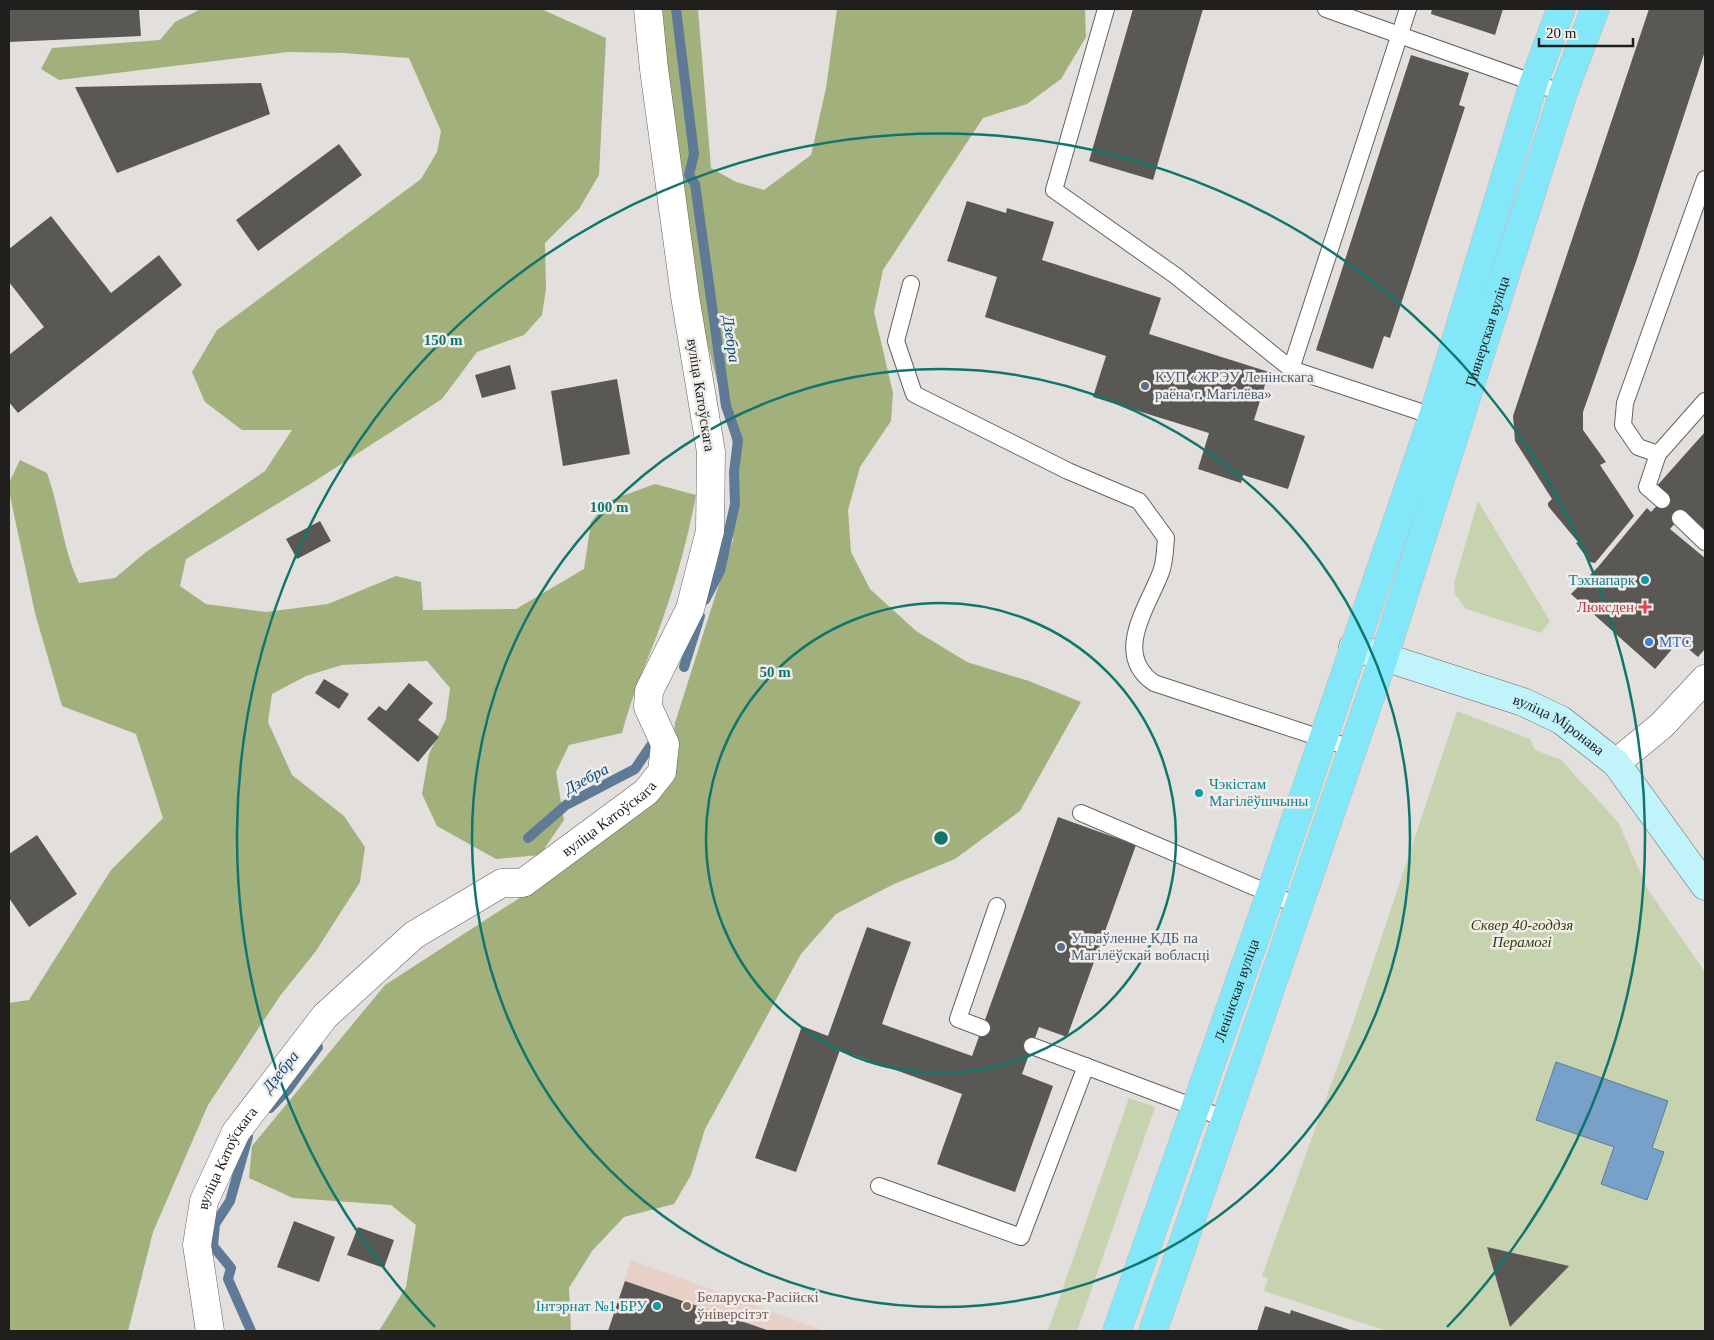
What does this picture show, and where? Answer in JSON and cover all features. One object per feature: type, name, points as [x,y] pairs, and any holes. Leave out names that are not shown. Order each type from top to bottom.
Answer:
[{"type":"main road","name":"Піянерская вуліца","points":[[1353,647],[1432,416],[1534,82],[1561,9]]},
{"type":"main road","name":"Піянерская вуліца","points":[[1384,657],[1563,92],[1595,9]]},
{"type":"main road","name":"Ленінская вуліца","points":[[1117,1331],[1270,895],[1353,647]]},
{"type":"main road","points":[[1153,1331],[1299,906],[1351,748],[1384,657]]},
{"type":"street","name":"вуліца Катоўскага","points":[[210,1331],[197,1245],[204,1201],[236,1132],[325,1016],[414,935],[502,883],[523,883],[646,792],[662,772],[665,744],[648,707],[649,691],[690,610],[710,531],[711,452],[685,296],[654,69],[648,9]]},
{"type":"street","name":"вуліца Міронава","points":[[1353,647],[1522,702],[1561,720],[1616,763],[1705,886]]},
{"type":"street","points":[[1616,763],[1662,725],[1705,679]]},
{"type":"lane","points":[[1106,9],[1054,190],[1176,276],[1291,369],[1432,416]]},
{"type":"lane","points":[[1326,9],[1563,92]]},
{"type":"lane","points":[[1291,369],[1408,9]]},
{"type":"lane","points":[[1658,454],[1638,447],[1623,425],[1625,403],[1705,179]]},
{"type":"lane","points":[[912,284],[896,341],[914,394],[1060,467],[1139,501],[1166,538],[1162,570],[1141,614],[1133,642],[1136,657],[1144,677],[1154,683],[1351,748]]},
{"type":"lane","points":[[1662,500],[1647,487],[1658,454],[1705,401]]},
{"type":"lane","points":[[1680,518],[1705,542]]},
{"type":"lane","points":[[1081,813],[1299,906]]},
{"type":"lane","points":[[982,1028],[958,1019],[997,906]]},
{"type":"lane","points":[[1032,1046],[1226,1119]]},
{"type":"lane","points":[[879,1186],[1021,1236],[1086,1066]]},
{"type":"shaded area","name":"Беларуска-Расійскі ўніверсітэт","points":[[631,1260],[825,1331],[608,1331]]},
{"type":"green space","points":[[201,9],[541,9],[606,38],[599,175],[579,209],[545,243],[546,289],[542,315],[524,335],[477,352],[442,399],[315,481],[186,559],[180,586],[206,604],[266,612],[328,604],[396,576],[421,582],[423,610],[516,609],[584,569],[591,522],[608,501],[655,484],[696,495],[674,583],[622,733],[569,745],[556,772],[564,820],[540,855],[496,859],[437,826],[422,794],[429,754],[446,719],[450,688],[427,661],[342,665],[306,676],[272,694],[268,722],[292,775],[344,816],[365,847],[360,882],[316,951],[280,996],[208,1105],[153,1232],[128,1331],[9,1331],[9,1003],[29,1000],[111,870],[163,818],[136,734],[62,706],[35,613],[9,491],[9,483],[20,460],[47,473],[69,557],[79,583],[115,578],[146,552],[265,471],[292,430],[242,430],[205,402],[192,372],[217,330],[421,179],[437,152],[441,131],[409,58],[344,53],[288,52],[59,80],[41,69],[52,48],[160,40],[175,22]]},
{"type":"green space","points":[[661,9],[698,9],[711,168],[736,182],[764,190],[811,155],[826,88],[837,9],[1085,9],[1086,37],[1061,79],[1027,104],[983,118],[883,270],[874,312],[893,393],[891,421],[860,467],[848,510],[851,552],[870,589],[916,631],[967,662],[1029,681],[1081,702],[1020,811],[955,859],[894,884],[836,914],[801,954],[705,1129],[691,1175],[674,1204],[624,1217],[592,1251],[569,1288],[571,1331],[379,1331],[406,1287],[416,1225],[391,1205],[293,1198],[249,1178],[252,1146],[385,985],[555,875],[670,763],[675,723],[733,540],[735,452],[695,294],[672,126]]},
{"type":"green space","points":[[1478,501],[1550,621],[1541,633],[1466,609],[1455,594],[1454,583]]},
{"type":"green space","name":"Сквер 40-годдзя Перамогі","points":[[1457,711],[1530,739],[1535,750],[1561,760],[1618,822],[1648,890],[1705,972],[1705,1331],[1387,1331],[1264,1291],[1268,1279],[1262,1276],[1350,1032]],"holes":[[[1614,1147],[1652,1148],[1663,1152],[1601,1184]]]},
{"type":"green space","points":[[1129,1098],[1155,1107],[1077,1331],[1048,1331]]},
{"type":"water","points":[[1556,1062],[1668,1101],[1652,1148],[1664,1152],[1647,1200],[1601,1184],[1614,1147],[1536,1120]]},
{"type":"building","points":[[9,9],[139,9],[141,36],[9,42]]},
{"type":"building","points":[[1133,9],[1203,9],[1153,180],[1089,161]]},
{"type":"building","points":[[1432,9],[1503,9],[1495,35],[1431,14]]},
{"type":"building","points":[[1649,9],[1705,9],[1705,51],[1637,259],[1583,412],[1583,430],[1606,462],[1600,465],[1634,516],[1595,563],[1590,562],[1576,543],[1578,542],[1548,506],[1552,499],[1515,441],[1513,416]]},
{"type":"building","points":[[1411,55],[1469,73],[1459,105],[1465,107],[1390,338],[1384,336],[1373,369],[1316,350]]},
{"type":"building","points":[[261,83],[270,114],[117,173],[75,87]]},
{"type":"building","points":[[339,144],[362,175],[258,251],[236,220]]},
{"type":"building","points":[[967,201],[1006,213],[1007,208],[1054,222],[1042,260],[1161,298],[1149,334],[1269,372],[1254,420],[1305,436],[1288,489],[1243,475],[1241,483],[1198,469],[1209,433],[1093,397],[1106,356],[985,317],[997,277],[947,261]]},
{"type":"building","points":[[51,216],[111,293],[159,255],[182,285],[18,413],[9,402],[9,355],[44,327],[9,282],[9,249]]},
{"type":"building","points":[[510,365],[516,389],[482,398],[475,375]]},
{"type":"building","points":[[617,379],[630,454],[563,466],[551,391]]},
{"type":"building","name":"Тэхнапарк","points":[[1705,432],[1705,534],[1683,514],[1670,529],[1705,558],[1705,649],[1698,657],[1679,641],[1655,669],[1571,594],[1598,567],[1647,508],[1651,512],[1665,497],[1655,488]]},
{"type":"building","points":[[320,521],[331,541],[297,559],[286,539]]},
{"type":"building","points":[[324,679],[349,694],[339,709],[315,693]]},
{"type":"building","points":[[409,683],[433,703],[418,720],[439,737],[418,762],[367,719],[379,706],[386,711]]},
{"type":"building","points":[[1058,817],[1136,845],[1067,1037],[1039,1027],[1022,1074],[1053,1086],[1015,1192],[937,1164],[962,1094],[840,1050],[796,1172],[755,1158],[802,1026],[828,1036],[867,927],[911,942],[882,1024],[972,1056]]},
{"type":"building","points":[[37,835],[77,894],[29,927],[9,898],[9,854]]},
{"type":"building","points":[[294,1221],[335,1237],[319,1282],[277,1267]]},
{"type":"building","points":[[358,1227],[394,1240],[384,1268],[347,1255]]},
{"type":"building","points":[[1487,1247],[1569,1266],[1510,1327]]},
{"type":"building","name":"Інтэрнат №1 БРУ","points":[[625,1281],[770,1331],[608,1331]]},
{"type":"building","points":[[1265,1306],[1290,1314],[1291,1310],[1353,1331],[1257,1331]]},
{"type":"waterway","name":"Дзебра","points":[[676,9],[694,154],[689,175],[695,184],[726,406],[738,440],[734,472],[735,504],[720,571],[705,600]]},
{"type":"waterway","name":"Дзебра","points":[[684,667],[700,616]]},
{"type":"waterway","name":"Дзебра","points":[[528,838],[566,805],[635,769],[654,741]]},
{"type":"waterway","name":"Дзебра","points":[[270,1108],[288,1089],[318,1047]]},
{"type":"waterway","name":"Дзебра","points":[[248,1137],[230,1201],[215,1224],[213,1246],[231,1268],[228,1279],[251,1331]]},
{"type":"place","name":"КУП «ЖРЭУ Ленінскага раёна г. Магілёва»","points":[[1145,386]]},
{"type":"place","name":"Тэхнапарк","points":[[1645,580]]},
{"type":"place","name":"Люксден","points":[[1645,607]]},
{"type":"place","name":"МТС","points":[[1649,642]]},
{"type":"place","name":"Чэкістам Магілёўшчыны","points":[[1199,793]]},
{"type":"place","name":"Упраўленне КДБ па Магілёўскай вобласці","points":[[1061,947]]},
{"type":"place","name":"Інтэрнат №1 БРУ","points":[[657,1306]]},
{"type":"place","name":"Беларуска-Расійскі ўніверсітэт","points":[[687,1306]]}]
